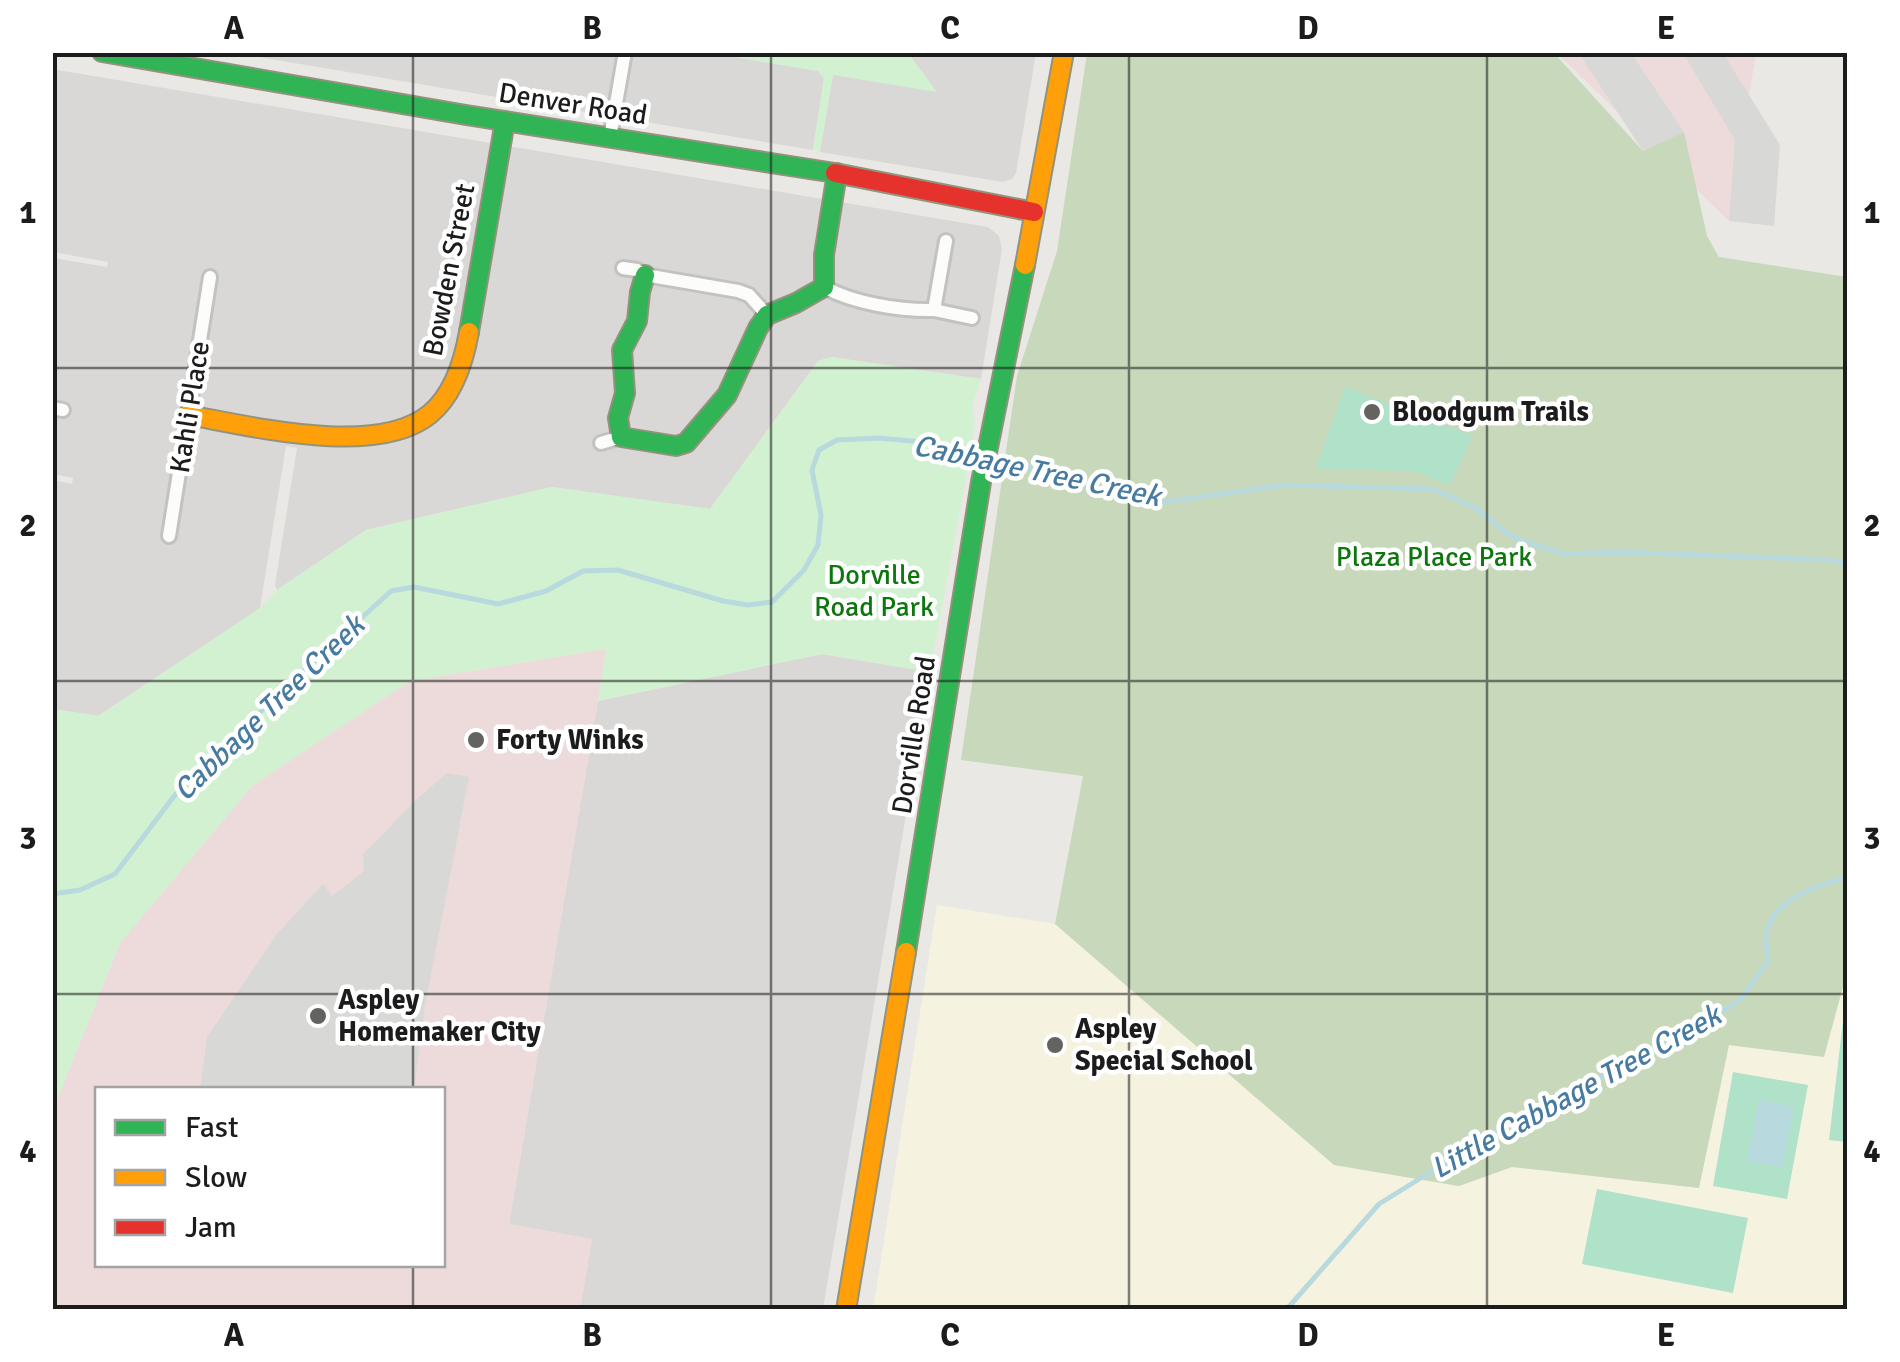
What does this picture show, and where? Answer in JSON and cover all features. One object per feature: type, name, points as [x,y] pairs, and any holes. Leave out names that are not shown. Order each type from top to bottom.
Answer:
[{"type":"street","name":"Denver Road","points":[[102,52],[837,173],[1034,212]]},
{"type":"street","points":[[610,138],[625,52]]},
{"type":"street","name":"Dorville Road","points":[[846,1310],[926,840],[981,482],[1064,52]]},
{"type":"street","name":"Bowden Street","points":[[188,415],[295,432],[358,437],[390,434],[421,421],[452,386],[466,351],[505,121]]},
{"type":"street","points":[[824,287],[824,254],[837,173]]},
{"type":"street","points":[[934,310],[946,242]]},
{"type":"street","points":[[623,268],[738,290],[767,315]]},
{"type":"street","points":[[621,437],[618,418],[625,393],[622,350],[637,320],[645,275]]},
{"type":"street","name":"Kahli Place","points":[[168,536],[210,277]]},
{"type":"street","points":[[824,287],[840,296],[972,318]]},
{"type":"street","points":[[600,443],[621,437],[676,446],[686,443],[726,395],[767,315],[824,287]]},
{"type":"shaded area","points":[[721,52],[818,71],[824,78],[813,150],[234,53]]},
{"type":"shaded area","points":[[908,53],[1036,53],[1012,179],[1003,182],[820,152],[833,74],[935,91]]},
{"type":"shaded area","points":[[1557,53],[1756,53],[1729,221]]},
{"type":"shaded area","points":[[1575,53],[1631,53],[1684,132],[1643,151]]},
{"type":"shaded area","points":[[1683,53],[1723,53],[1780,145],[1774,226],[1729,221],[1735,140]]},
{"type":"shaded area","points":[[52,69],[988,227],[999,236],[1002,249],[981,379],[831,357],[818,361],[710,509],[552,487],[366,530],[277,590],[297,448],[286,446],[260,608],[98,716],[53,709],[53,480],[72,484],[73,478],[53,474],[53,258],[107,267],[108,262],[53,252]]},
{"type":"shaded area","name":"Aspley Homemaker City","points":[[607,648],[509,1224],[592,1239],[580,1309],[53,1310],[53,1110],[120,943],[252,786],[410,681]]},
{"type":"shaded area","points":[[822,654],[930,672],[823,1309],[580,1309],[592,1239],[509,1224],[598,701]]},
{"type":"shaded area","points":[[447,773],[469,777],[425,1006],[414,1087],[200,1087],[207,1037],[277,934],[323,884],[332,896],[364,871],[363,854]]},
{"type":"shaded area","name":"Aspley Special School","points":[[937,905],[1055,924],[1334,1165],[1459,1186],[1512,1167],[1699,1188],[1729,1045],[1823,1057],[1847,972],[1847,1309],[873,1310]]},
{"type":"green space","points":[[721,53],[908,53],[937,92],[833,75],[820,152],[813,150],[824,78],[818,71]]},
{"type":"green space","name":"Plaza Place Park","points":[[1087,53],[1554,53],[1643,151],[1684,132],[1707,236],[1719,257],[1847,277],[1847,972],[1824,1057],[1729,1045],[1699,1188],[1512,1167],[1459,1186],[1334,1165],[1055,924],[1083,776],[961,760],[1017,376],[1057,251]]},
{"type":"green space","name":"Dorville Road Park","points":[[831,357],[981,379],[972,407],[975,421],[971,450],[930,672],[822,654],[598,701],[606,649],[410,681],[252,786],[120,943],[53,1110],[53,709],[99,716],[260,608],[277,590],[366,530],[552,487],[710,509],[818,361]]},
{"type":"green space","name":"Bloodgum Trails","points":[[1345,387],[1472,436],[1450,485],[1414,471],[1316,469]]},
{"type":"green space","points":[[1847,987],[1847,1142],[1829,1140]]},
{"type":"green space","points":[[1733,1072],[1808,1085],[1787,1199],[1713,1186]]},
{"type":"green space","points":[[1597,1189],[1748,1218],[1733,1293],[1582,1264]]},
{"type":"water","points":[[1759,1100],[1794,1107],[1782,1167],[1747,1161]]},
{"type":"waterway","name":"Cabbage Tree Creek","points":[[52,894],[80,890],[115,874],[175,795],[391,591],[414,587],[498,604],[546,591],[583,571],[618,570],[723,601],[748,605],[772,602],[804,570],[818,545],[821,515],[812,470],[819,450],[837,440],[879,438],[971,450],[1129,500],[1156,503],[1285,485],[1433,489],[1476,508],[1512,537],[1564,554],[1619,552],[1833,560],[1848,565]]},
{"type":"waterway","name":"Little Cabbage Tree Creek","points":[[1286,1310],[1379,1204],[1524,1114],[1668,1045],[1741,999],[1768,961],[1766,936],[1777,912],[1797,896],[1848,877]]},
{"type":"traffic: fast","points":[[102,52],[835,173]]},
{"type":"traffic: fast","points":[[469,332],[505,121]]},
{"type":"traffic: fast","points":[[645,275],[637,321],[622,350],[625,393],[618,418],[621,437],[676,446],[686,443],[727,395],[767,315],[824,287],[824,255],[837,173]]},
{"type":"traffic: fast","points":[[906,952],[981,482],[1025,265]]},
{"type":"traffic: slow","points":[[1025,265],[1064,52]]},
{"type":"traffic: slow","points":[[188,415],[278,431],[346,437],[407,427],[430,414],[445,397],[461,365],[469,332]]},
{"type":"traffic: slow","points":[[846,1310],[906,952]]},
{"type":"traffic: jam","points":[[835,173],[1034,212]]},
{"type":"place","name":"Bloodgum Trails","points":[[1372,412]]},
{"type":"place","name":"Forty Winks","points":[[476,740]]},
{"type":"place","name":"Aspley Homemaker City","points":[[318,1016]]},
{"type":"place","name":"Aspley Special School","points":[[1055,1045]]}]
